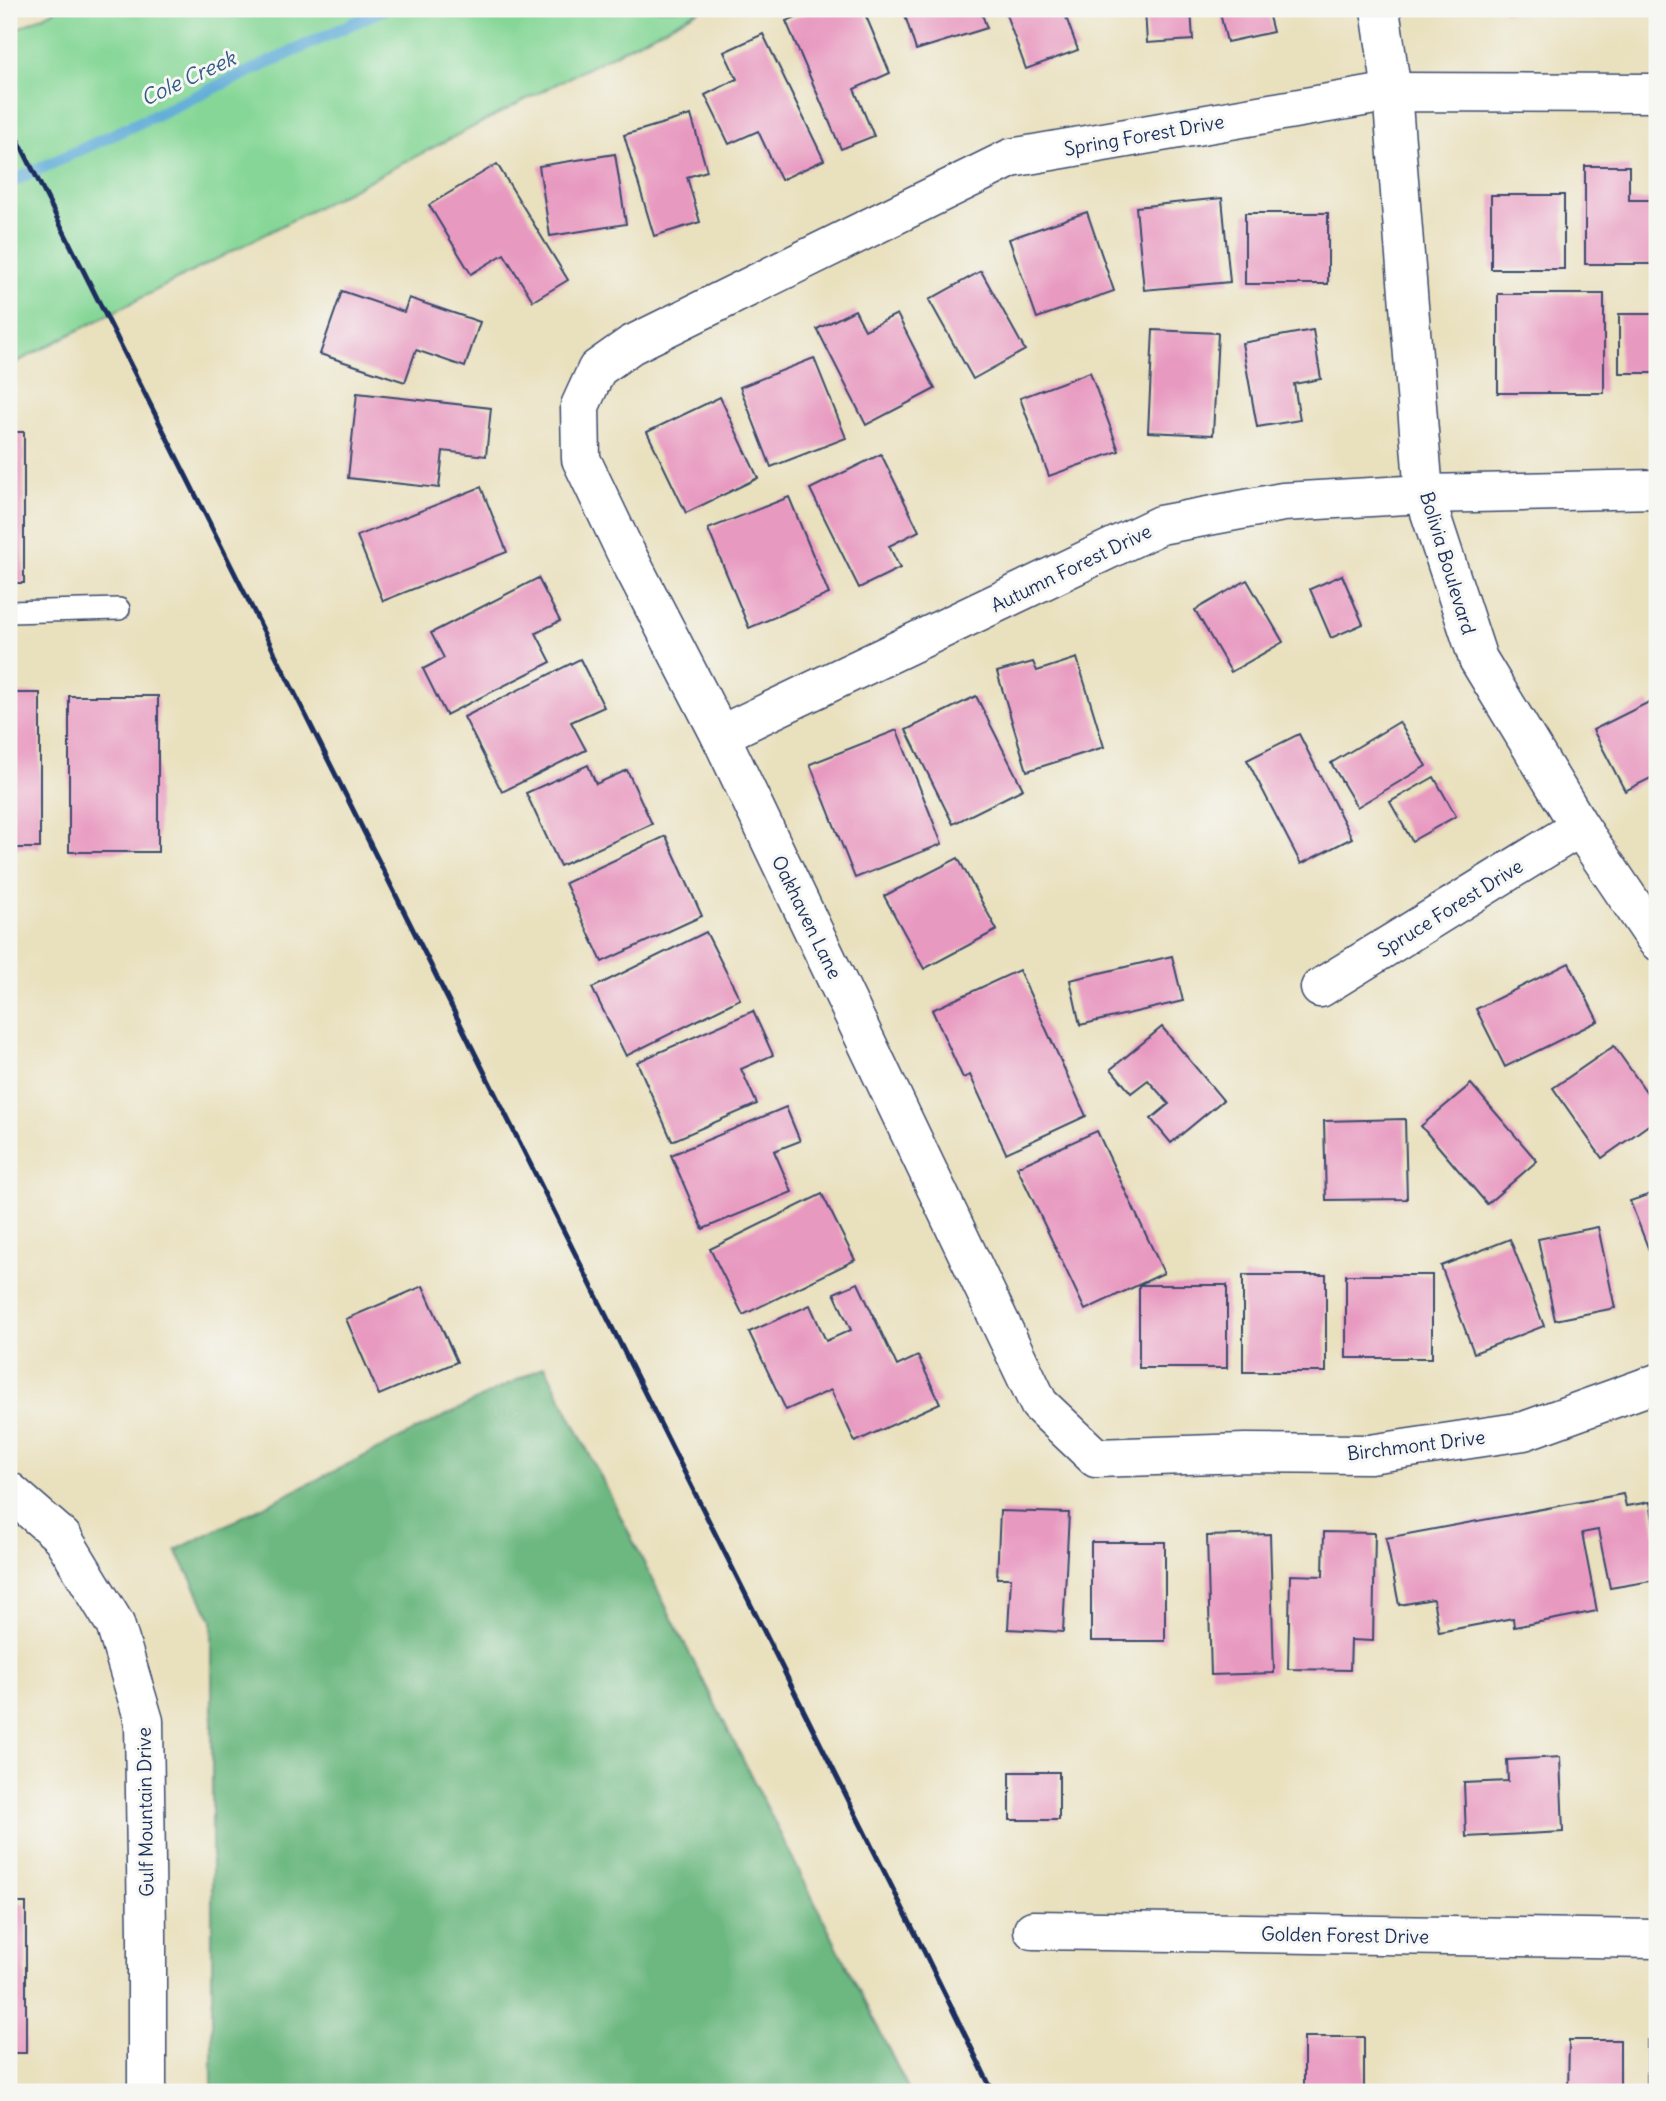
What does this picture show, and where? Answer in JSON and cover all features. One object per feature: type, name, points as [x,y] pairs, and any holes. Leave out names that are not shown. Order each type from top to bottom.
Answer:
[{"type":"street","name":"Bolivia Boulevard","points":[[1380,9],[1392,92],[1424,494],[1478,659],[1580,827],[1657,941]]},
{"type":"street","name":"Spring Forest Drive","points":[[669,326],[1011,158],[1392,92],[1657,93]]},
{"type":"street","name":"Oakhaven Lane","points":[[669,326],[631,345],[597,369],[579,406],[581,459],[720,735],[1039,1404],[1096,1458],[1167,1456]]},
{"type":"street","name":"Autumn Forest Drive","points":[[720,735],[1160,525],[1283,502],[1424,494],[1657,489]]},
{"type":"street","name":"Spruce Forest Drive","points":[[1320,988],[1580,827]]},
{"type":"street","name":"Birchmont Drive","points":[[1167,1456],[1245,1453],[1370,1454],[1498,1435],[1524,1431],[1657,1383]]},
{"type":"street","name":"Gulf Mountain Drive","points":[[9,1491],[62,1537],[115,1625],[144,1721],[147,2092]]},
{"type":"street","name":"Golden Forest Drive","points":[[1033,1930],[1657,1939]]},
{"type":"lane","points":[[9,612],[119,609]]},
{"type":"green space","points":[[58,9],[702,9],[9,366],[9,33]]},
{"type":"green space","points":[[545,1366],[910,2092],[212,2092],[212,1620],[176,1550]]},
{"type":"building","points":[[816,9],[863,9],[890,73],[854,89],[874,136],[841,149],[786,21]]},
{"type":"building","points":[[903,9],[980,9],[987,28],[916,50]]},
{"type":"building","points":[[1004,9],[1063,9],[1078,50],[1026,69]]},
{"type":"building","points":[[1145,9],[1191,9],[1193,40],[1147,43]]},
{"type":"building","points":[[1219,9],[1267,9],[1273,32],[1227,42]]},
{"type":"building","points":[[1503,9],[1556,9],[1556,12],[1503,12]]},
{"type":"building","points":[[763,34],[824,160],[781,180],[758,131],[729,144],[705,95],[737,79],[724,52]]},
{"type":"building","points":[[691,115],[707,171],[687,177],[700,222],[654,236],[624,135]]},
{"type":"building","points":[[615,154],[626,224],[550,236],[539,166]]},
{"type":"building","points":[[497,164],[568,280],[533,301],[504,254],[471,274],[429,205]]},
{"type":"building","points":[[1585,166],[1629,166],[1629,200],[1657,200],[1657,264],[1585,264]]},
{"type":"building","points":[[1491,195],[1564,195],[1564,269],[1491,269]]},
{"type":"building","points":[[1222,198],[1230,282],[1144,290],[1136,207]]},
{"type":"building","points":[[1087,212],[1114,291],[1037,318],[1009,239]]},
{"type":"building","points":[[1245,213],[1328,213],[1328,284],[1245,284]]},
{"type":"building","points":[[981,271],[1025,350],[973,379],[929,300]]},
{"type":"building","points":[[342,291],[404,312],[409,298],[480,322],[465,367],[416,350],[405,382],[320,354]]},
{"type":"building","points":[[1498,294],[1604,294],[1604,393],[1498,393]]},
{"type":"building","points":[[855,310],[865,330],[897,314],[935,389],[866,425],[817,329]]},
{"type":"building","points":[[1619,314],[1657,314],[1657,373],[1619,373]]},
{"type":"building","points":[[1153,330],[1218,333],[1213,435],[1148,432]]},
{"type":"building","points":[[1313,330],[1321,379],[1294,384],[1300,420],[1257,427],[1242,343]]},
{"type":"building","points":[[814,358],[846,438],[771,467],[740,387]]},
{"type":"building","points":[[1090,372],[1119,451],[1049,476],[1020,398]]},
{"type":"building","points":[[357,393],[491,408],[486,456],[443,451],[439,488],[348,478]]},
{"type":"building","points":[[720,397],[758,478],[686,513],[647,432]]},
{"type":"building","points":[[9,432],[24,432],[24,583],[9,583]]},
{"type":"building","points":[[881,454],[919,531],[889,546],[900,568],[859,588],[810,489]]},
{"type":"building","points":[[481,487],[507,552],[383,601],[357,536]]},
{"type":"building","points":[[789,497],[829,594],[749,628],[708,529]]},
{"type":"building","points":[[1342,575],[1363,624],[1331,638],[1310,589]]},
{"type":"building","points":[[538,578],[560,621],[536,633],[551,662],[446,715],[423,669],[444,658],[431,633]]},
{"type":"building","points":[[1247,580],[1283,642],[1231,672],[1195,610]]},
{"type":"building","points":[[1077,658],[1104,747],[1027,771],[997,672],[1033,662],[1037,671]]},
{"type":"building","points":[[580,659],[604,707],[571,722],[586,750],[502,792],[464,717]]},
{"type":"building","points":[[9,693],[40,693],[40,848],[9,848]]},
{"type":"building","points":[[69,696],[158,696],[158,852],[69,852]]},
{"type":"building","points":[[976,696],[1023,789],[953,824],[906,730]]},
{"type":"building","points":[[1649,702],[1657,718],[1657,775],[1625,791],[1593,730]]},
{"type":"building","points":[[1399,722],[1426,766],[1357,807],[1331,763]]},
{"type":"building","points":[[897,730],[942,844],[855,878],[810,764]]},
{"type":"building","points":[[1299,734],[1352,838],[1301,864],[1247,760]]},
{"type":"building","points":[[588,765],[596,784],[627,770],[652,824],[560,866],[526,793]]},
{"type":"building","points":[[1434,777],[1456,816],[1412,841],[1390,802]]},
{"type":"building","points":[[666,836],[702,916],[602,962],[565,883]]},
{"type":"building","points":[[958,858],[997,930],[924,969],[884,896]]},
{"type":"building","points":[[706,932],[740,999],[626,1056],[592,988]]},
{"type":"building","points":[[1172,956],[1183,1001],[1080,1025],[1070,980]]},
{"type":"building","points":[[1569,963],[1598,1021],[1505,1067],[1476,1009]]},
{"type":"building","points":[[1019,970],[1086,1116],[1006,1153],[970,1075],[963,1078],[932,1010]]},
{"type":"building","points":[[753,1011],[773,1055],[741,1069],[757,1104],[672,1141],[637,1062]]},
{"type":"building","points":[[1162,1027],[1223,1100],[1171,1143],[1151,1119],[1169,1104],[1148,1080],[1131,1093],[1111,1069]]},
{"type":"building","points":[[1614,1046],[1657,1107],[1657,1119],[1602,1158],[1553,1088]]},
{"type":"building","points":[[1471,1084],[1537,1161],[1487,1204],[1421,1126]]},
{"type":"building","points":[[786,1107],[800,1141],[774,1151],[792,1192],[703,1229],[671,1155]]},
{"type":"building","points":[[1405,1119],[1407,1199],[1326,1200],[1324,1121]]},
{"type":"building","points":[[1097,1131],[1164,1273],[1085,1310],[1017,1167]]},
{"type":"building","points":[[1657,1192],[1657,1271],[1630,1201]]},
{"type":"building","points":[[822,1194],[855,1260],[743,1315],[710,1249]]},
{"type":"building","points":[[1598,1227],[1615,1308],[1555,1320],[1538,1239]]},
{"type":"building","points":[[1510,1239],[1544,1326],[1474,1353],[1441,1266]]},
{"type":"building","points":[[1243,1275],[1326,1275],[1326,1372],[1243,1372]]},
{"type":"building","points":[[1346,1275],[1432,1275],[1432,1358],[1346,1358]]},
{"type":"building","points":[[858,1283],[897,1366],[918,1356],[940,1403],[855,1442],[831,1390],[786,1410],[749,1332],[810,1305],[826,1341],[851,1330],[834,1293]]},
{"type":"building","points":[[1139,1285],[1227,1285],[1227,1368],[1139,1368]]},
{"type":"building","points":[[423,1286],[457,1362],[379,1395],[346,1319]]},
{"type":"building","points":[[1623,1494],[1626,1506],[1650,1502],[1657,1543],[1657,1580],[1610,1588],[1598,1530],[1582,1533],[1597,1611],[1514,1627],[1513,1618],[1439,1632],[1433,1599],[1399,1605],[1386,1538]]},
{"type":"building","points":[[1000,1511],[1069,1513],[1063,1632],[1008,1629],[1011,1578],[997,1578]]},
{"type":"building","points":[[1324,1532],[1375,1533],[1373,1641],[1351,1640],[1350,1670],[1288,1669],[1290,1575],[1323,1576]]},
{"type":"building","points":[[1270,1534],[1274,1673],[1211,1675],[1207,1536]]},
{"type":"building","points":[[1091,1542],[1165,1542],[1165,1641],[1091,1641]]},
{"type":"building","points":[[1560,1757],[1563,1832],[1466,1837],[1464,1783],[1508,1781],[1507,1760]]},
{"type":"building","points":[[1010,1772],[1059,1772],[1059,1820],[1010,1820]]},
{"type":"building","points":[[9,1903],[26,1903],[26,2053],[9,2053]]},
{"type":"building","points":[[1304,2037],[1364,2037],[1364,2092],[1304,2092]]},
{"type":"building","points":[[1569,2040],[1620,2040],[1620,2092],[1568,2092]]},
{"type":"building","points":[[1647,2040],[1657,2040],[1657,2092],[1647,2092]]},
{"type":"waterway","name":"Cole Creek","points":[[9,183],[384,9]]},
{"type":"railway","points":[[9,122],[993,2092]]}]
